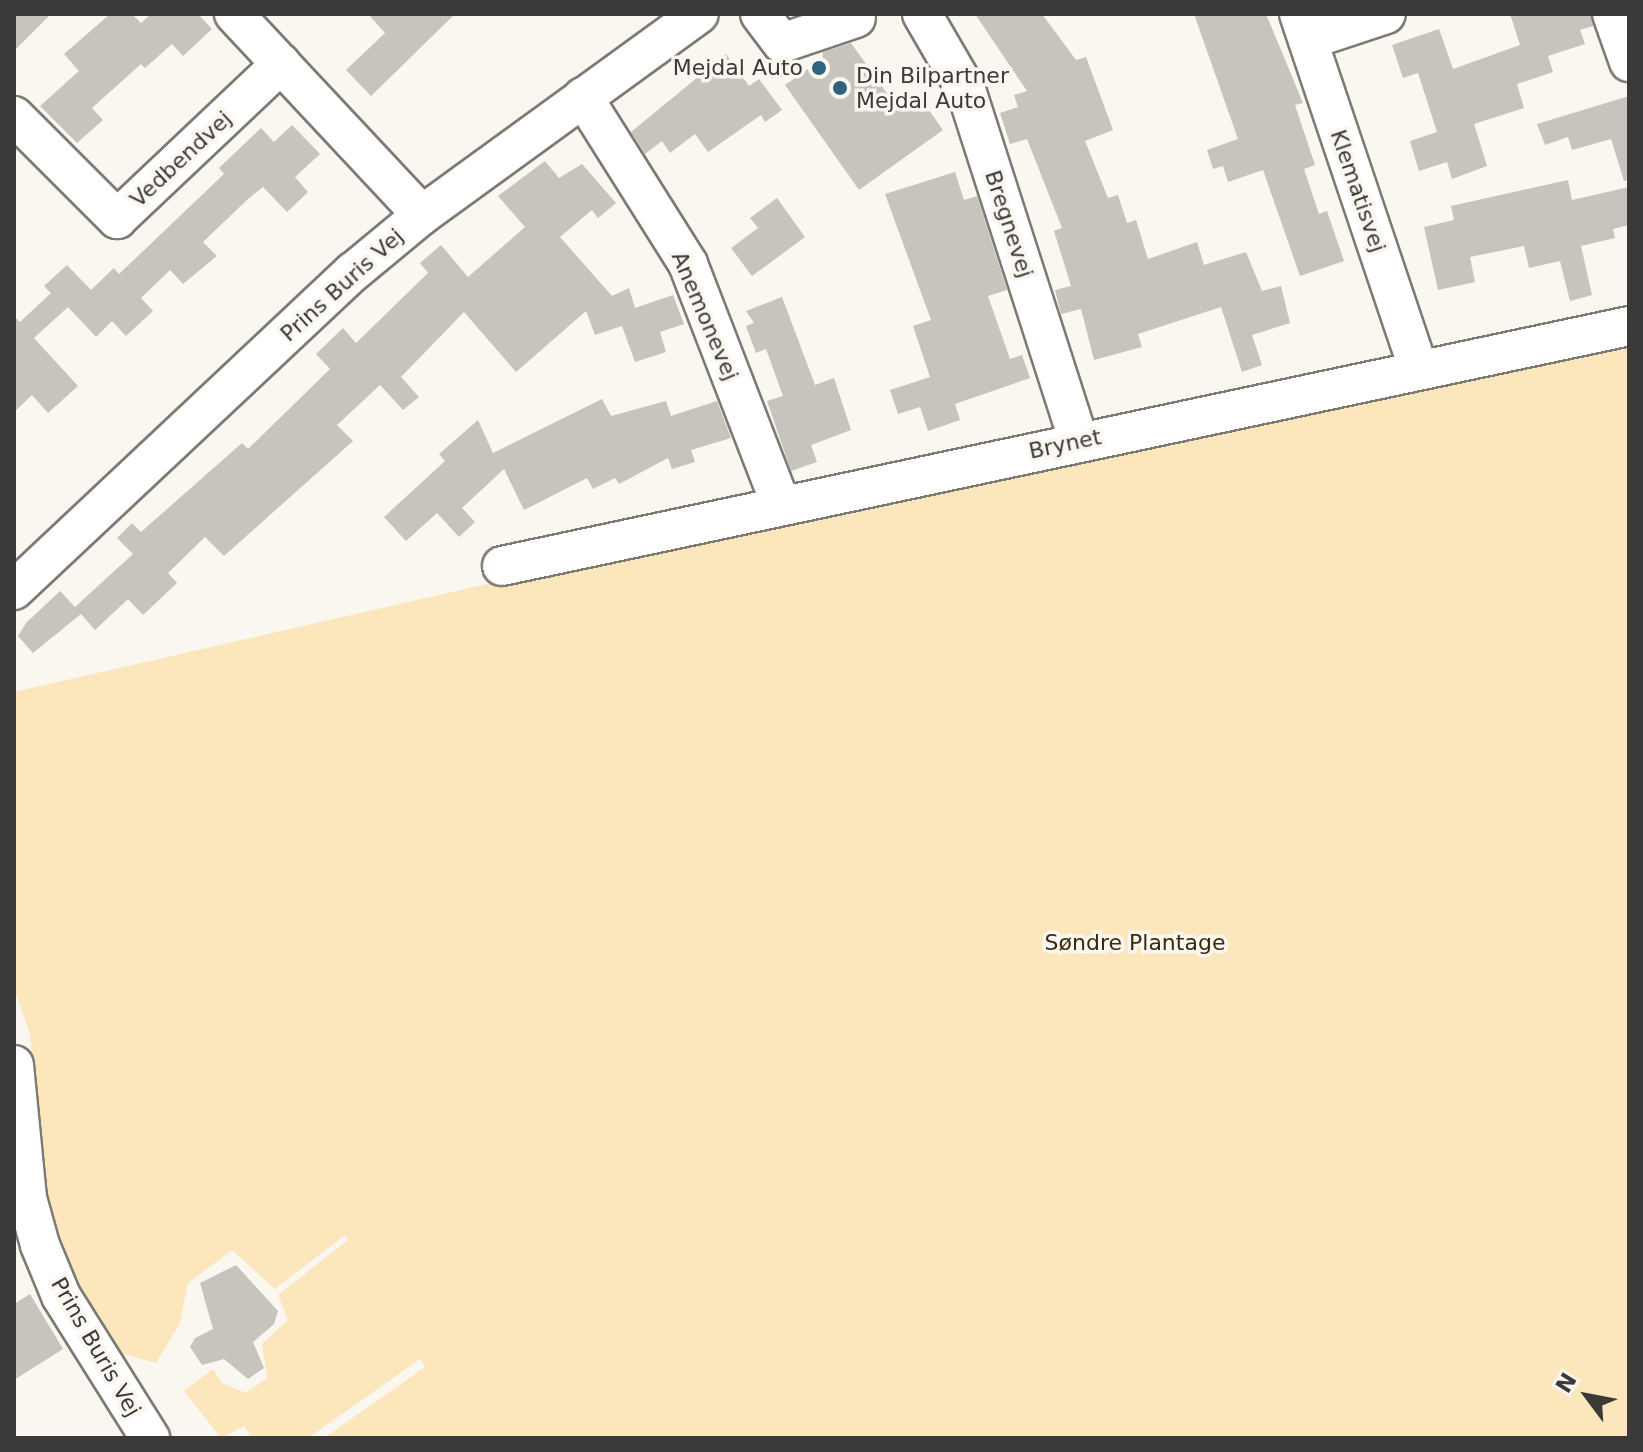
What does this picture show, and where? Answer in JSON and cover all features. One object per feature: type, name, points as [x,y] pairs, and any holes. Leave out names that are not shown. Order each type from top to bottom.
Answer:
[{"type":"street","points":[[234,14],[422,215]]},
{"type":"street","name":"Prins Buris Vej","points":[[14,590],[353,272],[422,215],[699,14]]},
{"type":"street","points":[[760,14],[782,43],[856,18]]},
{"type":"street","name":"Bregnevej","points":[[922,14],[966,90],[1079,441]]},
{"type":"street","points":[[1303,27],[1386,14]]},
{"type":"street","points":[[1612,14],[1629,62]]},
{"type":"street","name":"Klematisvej","points":[[1303,27],[1418,368]]},
{"type":"street","name":"Vedbendvej","points":[[14,116],[117,219],[281,64]]},
{"type":"street","name":"Anemonevej","points":[[583,97],[688,264],[781,505]]},
{"type":"street","name":"Brynet","points":[[502,566],[1418,368],[1629,326]]},
{"type":"street","name":"Prins Buris Vej","points":[[14,1065],[27,1198],[40,1245],[61,1296],[150,1438]]},
{"type":"green space","name":"Søndre Plantage","points":[[1629,323],[1629,1438],[324,1438],[425,1367],[420,1359],[308,1438],[252,1438],[244,1426],[221,1438],[184,1391],[213,1369],[222,1383],[246,1393],[267,1378],[262,1344],[288,1320],[278,1295],[348,1240],[345,1235],[275,1289],[232,1250],[188,1283],[180,1323],[156,1363],[116,1352],[97,1332],[42,1188],[30,1034],[14,988],[14,692]]},
{"type":"building","points":[[14,14],[51,14],[14,51]]},
{"type":"building","points":[[110,14],[132,14],[141,23],[151,14],[198,14],[212,29],[183,56],[172,44],[145,68],[141,64],[92,108],[103,120],[77,143],[40,106],[79,71],[64,54]]},
{"type":"building","points":[[368,14],[455,14],[371,96],[346,70],[385,33]]},
{"type":"building","points":[[975,14],[1042,14],[1076,60],[1086,57],[1113,130],[1085,141],[1108,198],[1118,195],[1127,223],[1136,220],[1148,259],[1197,242],[1204,265],[1246,252],[1262,291],[1281,286],[1290,323],[1252,335],[1262,365],[1242,372],[1221,307],[1138,334],[1142,347],[1094,360],[1081,309],[1061,314],[1055,290],[1071,286],[1054,231],[1062,228],[1027,139],[1010,144],[1000,113],[1018,107],[1014,95],[1027,91]]},
{"type":"building","points":[[1194,14],[1266,14],[1303,103],[1295,105],[1315,165],[1304,169],[1319,214],[1327,211],[1344,261],[1300,276],[1263,170],[1228,182],[1223,166],[1213,169],[1207,150],[1238,139]]},
{"type":"building","points":[[1510,14],[1591,14],[1593,26],[1580,30],[1585,44],[1548,56],[1553,72],[1517,84],[1524,108],[1474,124],[1487,166],[1452,179],[1447,162],[1419,171],[1410,141],[1437,132],[1418,73],[1403,78],[1392,45],[1439,29],[1453,69],[1520,45]]},
{"type":"building","points":[[851,43],[899,110],[919,96],[943,130],[859,190],[785,85],[822,59],[823,52]]},
{"type":"building","points":[[726,54],[749,86],[759,79],[782,110],[765,122],[761,115],[708,152],[695,134],[670,153],[662,141],[645,154],[631,132]]},
{"type":"building","points":[[1629,96],[1629,180],[1624,181],[1611,139],[1572,150],[1568,137],[1545,145],[1537,124]]},
{"type":"building","points":[[292,125],[320,154],[295,177],[308,192],[287,212],[263,187],[203,242],[217,256],[183,284],[170,270],[141,298],[153,311],[126,336],[112,321],[96,337],[68,307],[34,338],[78,386],[48,413],[32,395],[14,412],[14,316],[20,322],[51,293],[44,286],[67,265],[91,290],[114,268],[119,274],[224,174],[219,168],[261,128],[274,142]]},
{"type":"building","points":[[545,161],[559,178],[582,164],[616,203],[598,218],[592,210],[560,237],[612,296],[629,288],[635,308],[673,295],[684,324],[660,332],[666,352],[635,362],[622,326],[595,335],[586,311],[516,372],[464,312],[401,377],[419,397],[403,410],[380,385],[337,425],[353,441],[224,556],[205,537],[168,573],[177,583],[143,615],[128,599],[95,630],[81,614],[33,653],[18,636],[26,623],[60,591],[75,607],[133,554],[117,538],[132,523],[141,532],[242,443],[248,449],[330,369],[316,354],[343,328],[356,343],[428,273],[420,263],[441,245],[468,277],[525,227],[498,196]]},
{"type":"building","points":[[955,172],[964,200],[977,196],[1007,290],[988,296],[1010,359],[1022,355],[1030,378],[955,404],[960,420],[928,431],[920,407],[898,414],[890,390],[930,377],[913,326],[931,320],[885,194]]},
{"type":"building","points":[[1568,180],[1572,200],[1629,187],[1629,225],[1613,229],[1615,238],[1581,246],[1592,295],[1570,301],[1560,261],[1529,268],[1524,246],[1470,257],[1475,282],[1438,290],[1424,227],[1454,220],[1451,206]]},
{"type":"building","points":[[777,198],[805,237],[752,276],[731,248],[758,228],[750,218]]},
{"type":"building","points":[[782,297],[815,385],[834,378],[851,430],[811,445],[817,462],[791,471],[767,401],[783,396],[766,349],[756,353],[746,326],[754,323],[746,311]]},
{"type":"building","points":[[602,399],[611,416],[666,401],[671,416],[717,401],[731,438],[691,450],[695,462],[672,469],[668,458],[619,484],[615,478],[593,489],[587,478],[524,510],[504,469],[462,508],[475,522],[459,537],[437,513],[406,541],[384,517],[445,461],[439,454],[478,420],[493,453]]},
{"type":"building","points":[[236,1265],[278,1311],[274,1324],[253,1342],[264,1368],[248,1379],[224,1359],[202,1365],[190,1347],[195,1338],[213,1329],[200,1283]]},
{"type":"building","points":[[30,1294],[63,1349],[14,1380],[14,1304]]},
{"type":"place","name":"Mejdal Auto","points":[[819,68]]},
{"type":"place","name":"Din Bilpartner Mejdal Auto","points":[[840,88]]}]
